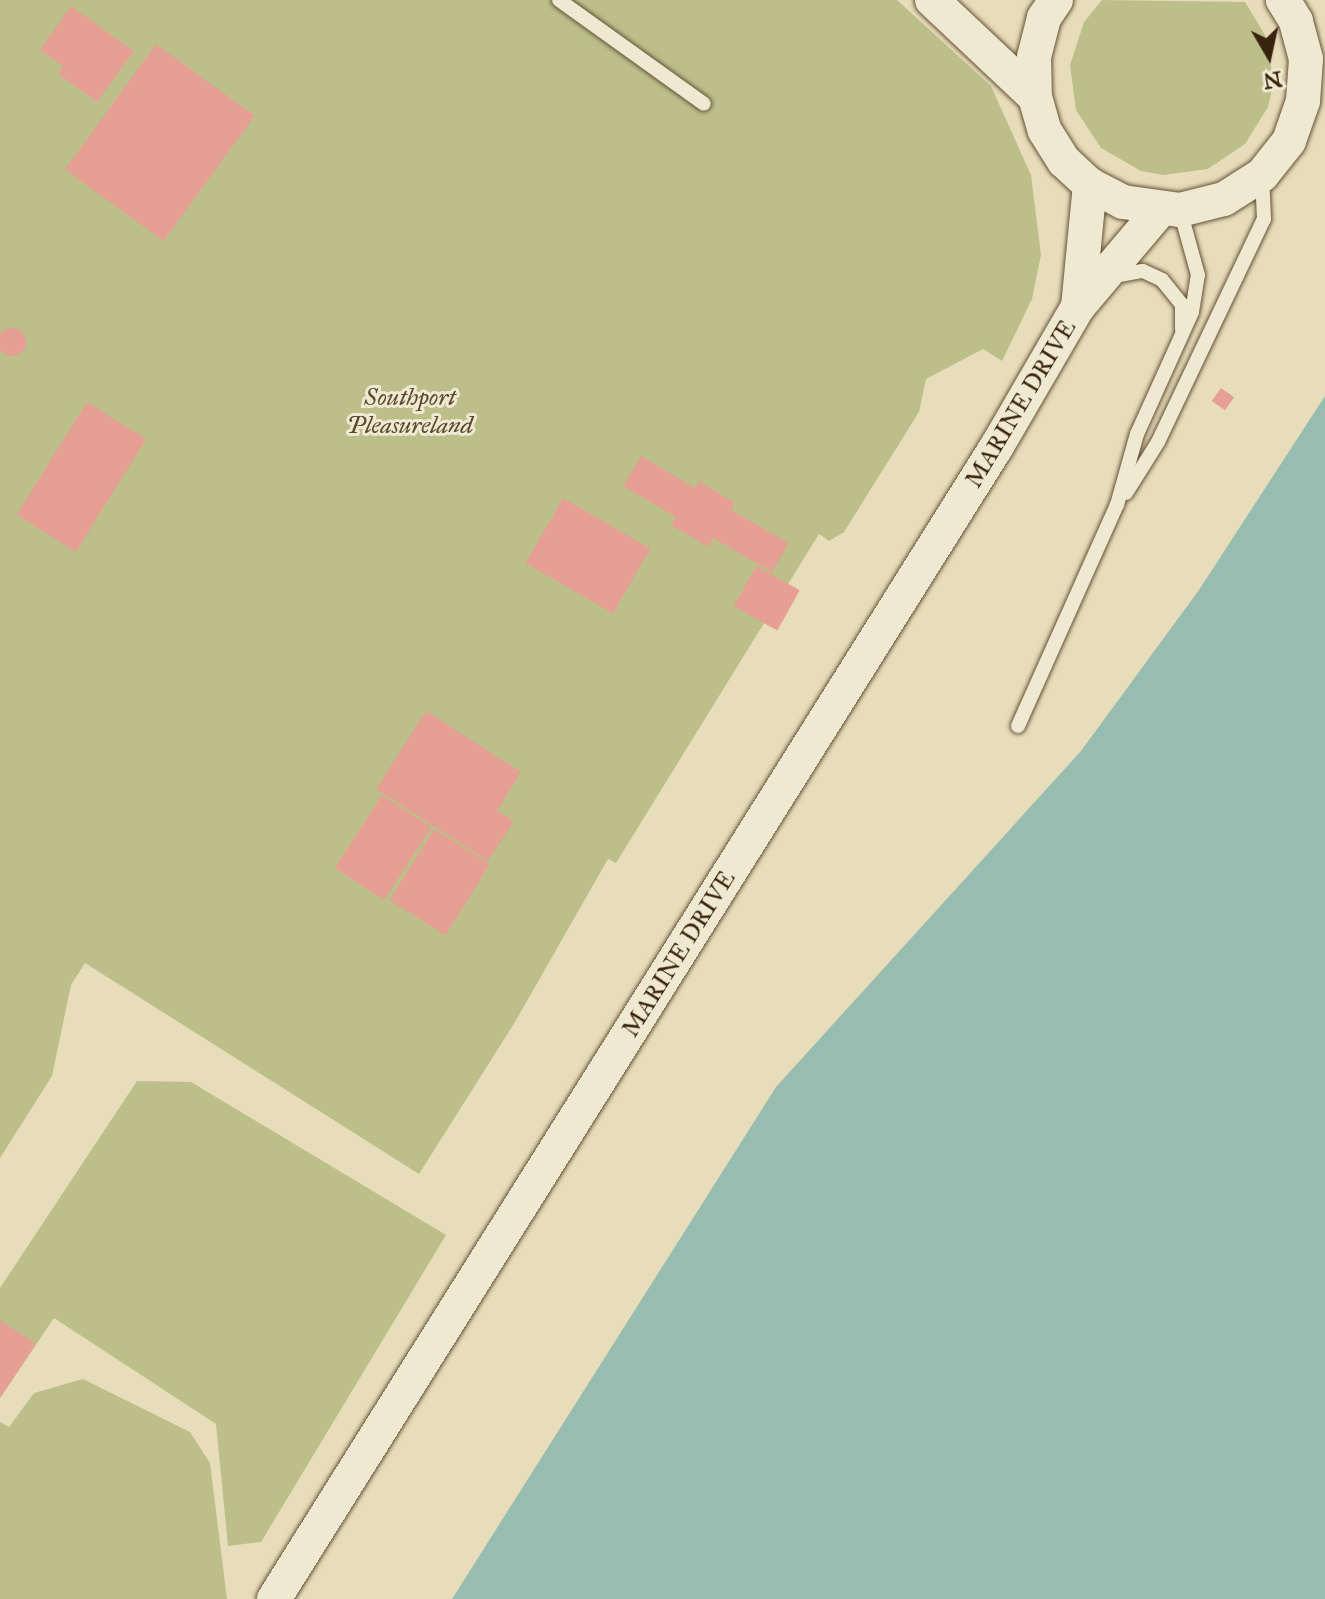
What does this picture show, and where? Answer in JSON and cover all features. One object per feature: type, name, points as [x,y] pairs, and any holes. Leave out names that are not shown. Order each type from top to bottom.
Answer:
[{"type":"street","points":[[932,0],[1035,97]]},
{"type":"street","points":[[1056,0],[1044,18],[1034,57],[1035,97],[1045,131],[1064,161],[1090,185],[1123,202],[1170,210],[1224,199],[1262,175],[1289,141],[1303,101],[1313,0]]},
{"type":"street","points":[[1283,0],[1296,21],[1306,59]]},
{"type":"street","name":"MARINE DRIVE","points":[[1078,307],[1090,185]]},
{"type":"street","name":"MARINE DRIVE","points":[[274,1599],[1020,409],[1078,307],[1170,210]]},
{"type":"lane","points":[[559,0],[704,104]]},
{"type":"lane","points":[[1117,505],[1158,442],[1264,219],[1262,175]]},
{"type":"lane","points":[[1018,726],[1117,505],[1137,434],[1192,312],[1198,275],[1170,210]]},
{"type":"lane","points":[[1102,279],[1143,271],[1162,280],[1182,305],[1182,334]]},
{"type":"green space","name":"Southport Pleasureland","points":[[0,0],[897,0],[991,86],[1031,175],[1041,255],[1032,299],[1002,361],[983,349],[926,379],[919,412],[844,532],[829,541],[819,534],[616,863],[608,859],[515,1022],[419,1174],[85,963],[71,985],[52,1076],[0,1158]]},
{"type":"green space","points":[[1102,0],[1245,2],[1268,40],[1273,85],[1268,107],[1245,144],[1208,169],[1163,175],[1141,171],[1101,148],[1076,110],[1070,65],[1084,22]]},
{"type":"green space","points":[[137,1081],[191,1082],[446,1235],[261,1542],[228,1546],[216,1424],[54,1318],[0,1398],[0,1288]]},
{"type":"green space","points":[[83,1379],[190,1432],[210,1463],[227,1599],[0,1599],[0,1422],[9,1427],[34,1393]]},
{"type":"water","points":[[1325,396],[1325,1599],[452,1599],[776,1087],[1081,751],[1199,590]]},
{"type":"building","points":[[71,6],[134,51],[97,102],[58,74],[63,66],[40,50]]},
{"type":"building","points":[[156,44],[255,116],[164,241],[65,169]]},
{"type":"building","points":[[12,328],[22,332],[26,342],[22,352],[12,356],[2,352],[-2,342],[2,332]]},
{"type":"building","points":[[1221,388],[1234,397],[1225,410],[1212,401]]},
{"type":"building","points":[[87,402],[146,439],[76,552],[17,515]]},
{"type":"building","points":[[641,456],[695,488],[699,481],[735,503],[731,510],[789,543],[772,572],[713,538],[708,547],[671,525],[676,517],[623,486]]},
{"type":"building","points":[[563,498],[650,548],[613,613],[526,563]]},
{"type":"building","points":[[756,566],[800,590],[777,630],[734,606]]},
{"type":"building","points":[[426,711],[521,772],[497,811],[514,821],[488,861],[376,789]]},
{"type":"building","points":[[382,795],[431,827],[384,900],[335,868]]},
{"type":"building","points":[[434,829],[490,864],[445,935],[389,900]]},
{"type":"building","points":[[0,1320],[36,1344],[0,1398]]}]
